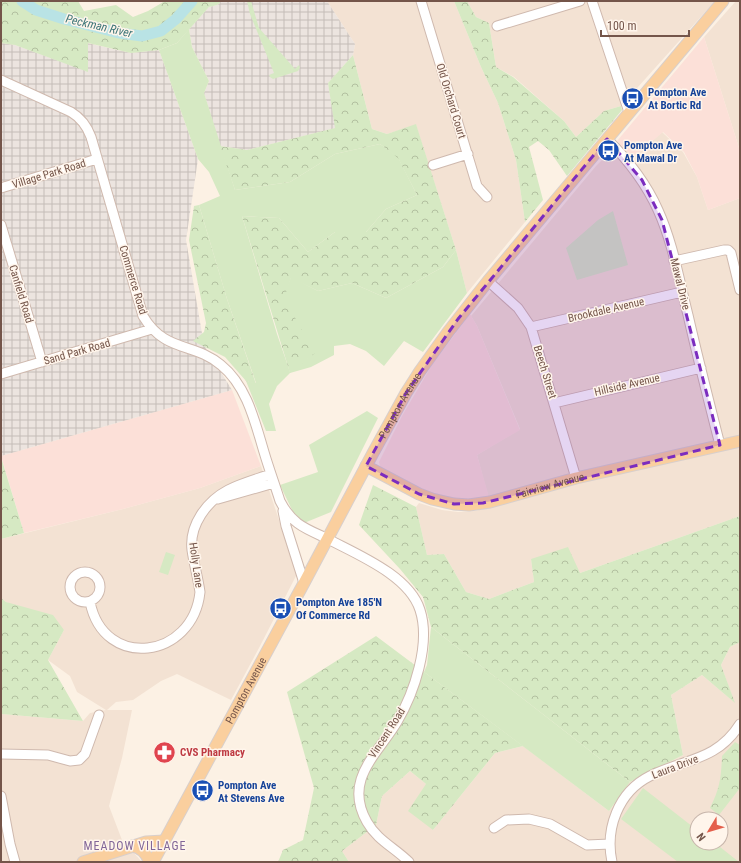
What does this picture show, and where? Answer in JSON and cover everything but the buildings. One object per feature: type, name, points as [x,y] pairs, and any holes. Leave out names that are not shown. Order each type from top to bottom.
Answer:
[{"type":"main road","name":"Pompton Avenue","points":[[153,862],[366,466],[406,393],[423,366],[488,281],[723,1]]},
{"type":"main road","name":"Fairview Avenue","points":[[366,466],[424,496],[439,501],[461,505],[490,502],[576,478],[740,441]]},
{"type":"main road","points":[[83,862],[146,842],[164,841]]},
{"type":"main road","points":[[132,846],[142,851],[147,856],[149,862]]},
{"type":"street","name":"Old Orchard Court","points":[[421,1],[477,186],[487,197]]},
{"type":"street","points":[[497,26],[580,1]]},
{"type":"street","points":[[592,1],[629,112]]},
{"type":"street","name":"Commerce Road","points":[[1,80],[71,112],[79,118],[88,131],[143,316],[152,329],[169,342],[210,357],[234,377],[247,401],[280,502],[304,583]]},
{"type":"street","name":"Mawal Drive","points":[[607,139],[627,160],[649,191],[662,220],[682,292],[720,445]]},
{"type":"street","points":[[433,165],[468,154]]},
{"type":"street","name":"Village Park Road","points":[[1,188],[97,160]]},
{"type":"street","name":"Canfield Road","points":[[1,225],[42,362]]},
{"type":"street","points":[[674,261],[728,250],[731,253],[740,290]]},
{"type":"street","name":"Beech Street","points":[[488,281],[518,308],[531,327],[576,478]]},
{"type":"street","name":"Brookdale Avenue","points":[[531,327],[682,292]]},
{"type":"street","name":"Sand Park Road","points":[[1,374],[152,329]]},
{"type":"street","name":"Hillside Avenue","points":[[554,403],[701,368]]},
{"type":"street","name":"Holly Lane","points":[[90,602],[91,610],[103,631],[112,639],[123,645],[141,649],[153,648],[170,642],[180,634],[192,619],[199,599],[200,592],[192,550],[194,533],[202,513],[214,500],[227,490],[271,474]]},
{"type":"street","points":[[214,500],[274,483]]},
{"type":"street","name":"Commerce Road","points":[[280,502],[289,516],[297,524],[328,539]]},
{"type":"street","name":"Vincent Road","points":[[328,539],[398,579],[411,593],[420,611],[423,626],[423,642],[420,663],[413,686],[396,724],[366,767],[361,780],[360,792],[362,812],[371,829],[408,862]]},
{"type":"street","points":[[1,754],[48,755],[70,761],[79,760],[85,754],[99,715]]},
{"type":"street","name":"Laura Drive","points":[[612,862],[610,844],[611,832],[615,817],[622,802],[631,790],[650,776],[711,753],[725,743],[740,724]]},
{"type":"street","points":[[1,796],[15,862]]},
{"type":"street","points":[[494,828],[506,820],[529,819],[550,824],[588,845],[610,844]]},
{"type":"highlighted area","points":[[607,139],[642,180],[662,220],[720,445],[483,503],[454,504],[419,494],[366,466],[406,393],[458,319]]},
{"type":"shaded area","points":[[220,1],[327,1],[355,44],[353,55],[328,83],[336,128],[247,150],[220,146],[204,93],[209,81],[192,47],[189,29],[209,7],[217,5]]},
{"type":"shaded area","points":[[327,1],[454,1],[481,67],[498,103],[516,160],[525,222],[467,293],[456,250],[416,125],[387,134],[372,129],[353,55],[355,44]]},
{"type":"shaded area","points":[[467,1],[715,1],[621,106],[604,111],[576,137],[564,121],[514,77],[496,67],[489,23],[476,17]]},
{"type":"shaded area","points":[[736,1],[740,1],[740,151],[704,37]]},
{"type":"shaded area","points":[[704,37],[740,151],[740,198],[708,210],[697,177],[684,152],[663,132],[633,158],[617,141]]},
{"type":"shaded area","points":[[1,43],[15,45],[87,71],[87,43],[131,53],[159,50],[198,159],[186,240],[204,345],[232,390],[1,456]]},
{"type":"shaded area","points":[[662,132],[683,152],[697,177],[708,210],[740,198],[740,516],[580,573],[531,559],[534,582],[489,599],[466,592],[444,554],[427,555],[416,507],[419,503],[442,510],[458,512],[475,511],[491,507],[477,455],[520,429],[477,326],[471,316],[596,166],[619,143],[633,158]]},
{"type":"shaded area","points":[[470,314],[477,326],[520,430],[477,455],[489,497],[462,500],[439,496],[426,491],[383,469],[379,462],[402,416],[432,365]]},
{"type":"shaded area","points":[[232,390],[261,466],[200,488],[123,509],[24,533],[1,456]]},
{"type":"shaded area","points":[[261,466],[297,574],[231,700],[177,674],[161,681],[133,700],[116,702],[107,710],[132,710],[122,758],[109,806],[122,840],[142,862],[1,862],[1,714],[83,721],[90,713],[106,710],[77,692],[70,676],[48,660],[64,630],[6,602],[1,598],[1,539],[123,509],[200,488]]},
{"type":"shaded area","points":[[740,642],[740,862],[349,862],[342,851],[376,825],[382,796],[410,771],[426,784],[433,830],[495,753],[523,746],[609,811],[630,782],[683,755],[671,695],[702,675],[734,702],[721,665],[730,647]]},
{"type":"green space","points":[[1,1],[78,1],[84,11],[116,5],[133,17],[148,11],[165,1],[220,1],[220,3],[209,7],[177,43],[159,50],[131,53],[88,43],[88,72],[15,45],[1,43]]},
{"type":"green space","points":[[247,1],[251,1],[259,28],[295,69],[299,65],[300,68],[298,71],[273,79],[270,77],[269,75],[274,73],[250,14]]},
{"type":"green space","points":[[454,1],[467,1],[476,17],[489,23],[496,67],[513,77],[564,121],[576,137],[604,111],[621,106],[622,110],[567,176],[549,150],[538,141],[529,147],[543,200],[525,222],[516,160],[498,103],[481,67]]},
{"type":"green space","points":[[189,29],[192,47],[209,81],[204,93],[235,190],[290,182],[335,154],[380,144],[398,157],[417,195],[386,209],[366,232],[335,232],[308,252],[279,218],[242,216],[277,334],[290,372],[314,353],[283,298],[291,277],[318,291],[352,283],[386,298],[443,267],[456,250],[467,293],[423,352],[404,341],[384,366],[366,351],[350,344],[334,346],[334,355],[311,367],[290,373],[277,386],[269,404],[276,431],[266,431],[246,381],[256,383],[227,299],[199,205],[220,196],[209,172],[198,159],[159,50],[177,43]]},
{"type":"green space","points":[[353,55],[372,129],[387,134],[416,124],[456,250],[443,267],[386,298],[352,283],[318,291],[291,278],[284,298],[315,353],[290,373],[242,216],[279,218],[308,252],[335,232],[366,232],[386,209],[417,195],[398,158],[380,144],[335,154],[290,182],[235,190],[220,146],[247,150],[335,128],[328,83]]},
{"type":"green space","points":[[199,205],[227,299],[256,384],[246,381],[225,357],[193,341],[204,332],[206,323],[189,240],[194,206]]},
{"type":"green space","points":[[613,211],[628,265],[577,280],[566,248],[598,220]]},
{"type":"green space","points":[[367,411],[378,418],[331,512],[304,523],[293,512],[280,485],[318,472],[309,445]]},
{"type":"green space","points":[[1,457],[24,533],[1,539]]},
{"type":"green space","points":[[373,485],[416,507],[427,555],[444,554],[466,592],[489,599],[534,582],[531,559],[568,547],[580,573],[740,516],[740,642],[730,647],[721,665],[735,703],[702,675],[671,695],[683,755],[630,782],[431,627],[423,597],[400,569],[359,525]]},
{"type":"green space","points":[[166,552],[175,555],[168,575],[159,572]]},
{"type":"green space","points":[[1,598],[6,602],[53,615],[64,630],[48,660],[83,721],[1,714]]},
{"type":"green space","points":[[431,627],[630,782],[609,811],[424,672],[427,665]]},
{"type":"green space","points":[[376,636],[523,746],[495,753],[433,830],[408,811],[426,784],[410,771],[382,796],[376,825],[342,851],[349,862],[278,862],[283,850],[303,840],[314,788],[287,692]]},
{"type":"green space","points":[[735,742],[740,745],[740,788],[722,811],[714,811],[710,808],[716,795],[719,783],[722,756]]},
{"type":"green space","points":[[643,788],[689,824],[689,851],[725,851],[739,862],[678,862],[621,819]]},
{"type":"waterway","name":"Peckman River","points":[[22,1],[36,10],[64,19],[119,33],[142,36],[161,31],[176,19],[192,1]]},
{"type":"place","name":"Pompton Ave At Bortic Rd","points":[[632,98]]},
{"type":"place","name":"Pompton Ave At Mawal Dr","points":[[608,151]]},
{"type":"place","name":"Pompton Ave 185'N Of Commerce Rd","points":[[281,608]]},
{"type":"place","name":"CVS Pharmacy","points":[[164,752]]},
{"type":"place","name":"Pompton Ave At Stevens Ave","points":[[202,791]]},
{"type":"district","name":"MEADOW VILLAGE","points":[[135,846]]}]
